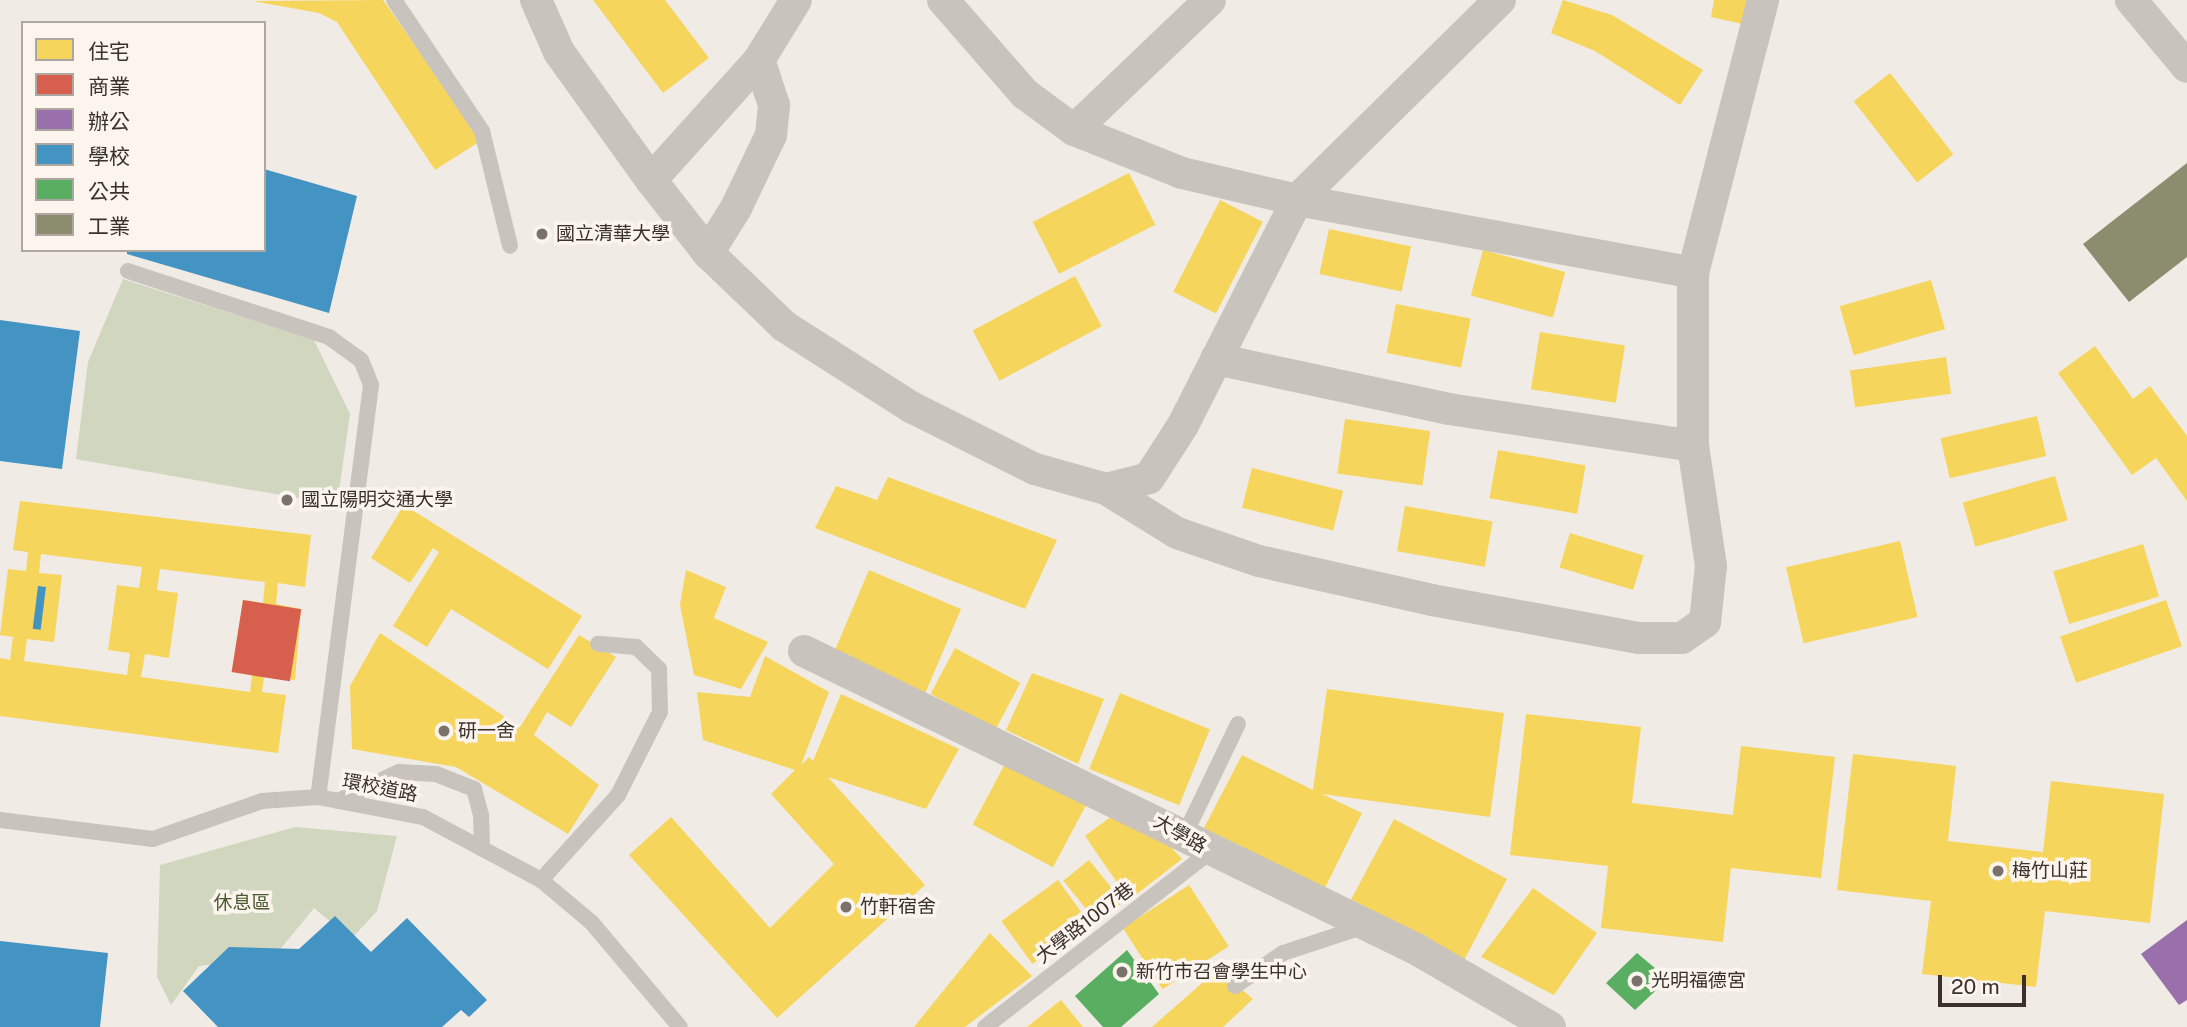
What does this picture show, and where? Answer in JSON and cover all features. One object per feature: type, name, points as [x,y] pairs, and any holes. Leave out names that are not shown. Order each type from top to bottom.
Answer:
[{"type":"street","points":[[536,0],[559,52],[651,180],[708,253],[784,326],[911,407],[1035,470],[1106,489],[1177,533],[1259,561],[1561,626],[1639,638],[1682,638],[1704,622],[1711,566],[1693,446],[1693,273],[1763,0]]},
{"type":"street","points":[[651,180],[758,60],[796,0]]},
{"type":"street","points":[[943,0],[1025,94],[1074,130],[1182,173],[1297,200],[1693,273]]},
{"type":"street","points":[[1074,130],[1210,0]]},
{"type":"street","points":[[1106,489],[1149,478],[1216,359],[1297,200],[1500,0]]},
{"type":"street","points":[[2131,0],[2187,67]]},
{"type":"street","points":[[708,253],[736,208],[771,135],[774,105],[758,60]]},
{"type":"street","points":[[1216,359],[1449,409],[1693,446]]},
{"type":"street","name":"大學路","points":[[804,651],[1185,834],[1210,852],[1368,926],[1550,1027]]},
{"type":"lane","points":[[394,0],[482,131],[510,246]]},
{"type":"lane","points":[[128,271],[329,337],[360,360],[371,385],[318,797]]},
{"type":"lane","points":[[541,880],[618,795],[660,712],[659,669],[636,647],[598,644]]},
{"type":"lane","points":[[1185,834],[1238,724]]},
{"type":"lane","points":[[338,801],[399,772],[436,774],[474,789],[481,815],[482,849]]},
{"type":"lane","name":"環校道路","points":[[0,820],[153,839],[262,801],[318,797],[423,817],[541,880],[592,923],[680,1027]]},
{"type":"lane","name":"大學路1007巷","points":[[985,1027],[1210,852]]},
{"type":"lane","points":[[1235,986],[1283,953],[1368,926]]},
{"type":"green space","points":[[123,279],[314,340],[350,414],[337,505],[76,459],[88,362]]},
{"type":"green space","name":"休息區","points":[[295,827],[397,836],[377,911],[351,939],[314,908],[273,958],[199,966],[171,1005],[157,977],[160,865]]},
{"type":"building: 住宅","points":[[383,0],[482,140],[435,170],[337,22],[319,13],[253,1]]},
{"type":"building: 住宅","points":[[593,0],[665,0],[709,58],[663,93]]},
{"type":"building: 住宅","points":[[1563,0],[1612,15],[1703,70],[1680,105],[1595,51],[1551,33]]},
{"type":"building: 住宅","points":[[1714,0],[1753,0],[1747,25],[1711,17]]},
{"type":"building: 住宅","points":[[1890,73],[1953,154],[1917,182],[1854,101]]},
{"type":"building: 住宅","points":[[1129,173],[1155,225],[1059,274],[1033,222]]},
{"type":"building: 住宅","points":[[1220,200],[1263,222],[1216,314],[1173,292]]},
{"type":"building: 住宅","points":[[1329,229],[1411,246],[1402,291],[1319,274]]},
{"type":"building: 住宅","points":[[1483,250],[1565,272],[1553,317],[1471,295]]},
{"type":"building: 住宅","points":[[1075,276],[1102,326],[999,381],[973,330]]},
{"type":"building: 住宅","points":[[1931,280],[1945,329],[1854,355],[1840,306]]},
{"type":"building: 住宅","points":[[1396,304],[1471,319],[1461,368],[1386,353]]},
{"type":"building: 住宅","points":[[1540,332],[1625,345],[1616,403],[1531,389]]},
{"type":"building: 住宅","points":[[2095,346],[2133,399],[2150,386],[2187,436],[2187,501],[2156,458],[2132,475],[2058,373]]},
{"type":"building: 住宅","points":[[1946,357],[1951,394],[1855,407],[1850,370]]},
{"type":"building: 住宅","points":[[2037,416],[2046,456],[1950,478],[1941,438]]},
{"type":"building: 住宅","points":[[1345,419],[1430,431],[1423,485],[1337,473]]},
{"type":"building: 住宅","points":[[1498,450],[1586,465],[1577,514],[1489,498]]},
{"type":"building: 住宅","points":[[1252,468],[1343,491],[1333,531],[1242,508]]},
{"type":"building: 住宅","points":[[2055,476],[2068,520],[1975,547],[1963,502]]},
{"type":"building: 住宅","points":[[888,477],[1057,540],[1025,609],[815,528],[836,486],[877,500]]},
{"type":"building: 住宅","points":[[20,501],[311,535],[305,587],[278,583],[276,604],[301,609],[295,680],[264,676],[262,692],[286,695],[278,753],[0,716],[0,658],[10,660],[13,637],[0,635],[8,569],[26,571],[28,552],[13,550]],"holes":[[[41,554],[142,567],[139,588],[117,585],[108,650],[130,653],[127,675],[24,661],[27,639],[54,642],[62,575],[39,573]],[[160,569],[265,582],[263,603],[243,600],[233,672],[252,675],[250,692],[141,677],[145,654],[169,658],[178,593],[157,590]]]},
{"type":"building: 住宅","points":[[404,505],[582,616],[548,669],[451,609],[427,647],[393,626],[439,552],[433,548],[410,583],[371,558]]},
{"type":"building: 住宅","points":[[1405,506],[1493,521],[1485,567],[1397,551]]},
{"type":"building: 住宅","points":[[1570,533],[1644,556],[1633,590],[1559,567]]},
{"type":"building: 住宅","points":[[1900,541],[1918,617],[1804,643],[1786,567]]},
{"type":"building: 住宅","points":[[2143,544],[2159,597],[2069,624],[2053,571]]},
{"type":"building: 住宅","points":[[686,570],[726,587],[714,618],[768,642],[741,689],[694,675],[680,605]]},
{"type":"building: 住宅","points":[[869,570],[961,609],[925,693],[833,654]]},
{"type":"building: 住宅","points":[[2166,600],[2182,646],[2076,683],[2060,636]]},
{"type":"building: 住宅","name":"研一舍","points":[[380,633],[520,727],[579,635],[616,657],[571,727],[547,712],[534,735],[599,785],[568,834],[456,767],[352,749],[350,686]]},
{"type":"building: 住宅","points":[[955,648],[1020,683],[996,729],[931,694]]},
{"type":"building: 住宅","name":"竹軒宿舍","points":[[765,656],[829,692],[801,765],[809,757],[813,761],[841,694],[959,749],[926,809],[828,777],[925,885],[777,1018],[629,855],[671,817],[770,928],[834,864],[771,794],[795,770],[703,740],[697,692],[750,697]]},
{"type":"building: 住宅","points":[[1032,673],[1104,699],[1078,764],[1006,730]]},
{"type":"building: 住宅","points":[[1327,689],[1504,713],[1490,817],[1322,794],[1362,813],[1325,888],[1204,828],[1242,755],[1313,790]]},
{"type":"building: 住宅","points":[[1120,693],[1210,729],[1179,805],[1089,769]]},
{"type":"building: 住宅","points":[[1526,714],[1641,727],[1632,803],[1733,815],[1741,746],[1835,757],[1821,878],[1731,868],[1723,942],[1601,928],[1608,866],[1510,855]]},
{"type":"building: 住宅","name":"梅竹山莊","points":[[1853,754],[1956,766],[1948,841],[2043,852],[2051,781],[2164,794],[2150,923],[2045,911],[2036,987],[1922,974],[1931,901],[1837,890]]},
{"type":"building: 住宅","points":[[1007,760],[1087,803],[1053,867],[973,824]]},
{"type":"building: 住宅","points":[[1116,813],[1156,831],[1182,859],[1129,900],[1085,836]]},
{"type":"building: 住宅","points":[[1394,819],[1507,879],[1464,959],[1351,899]]},
{"type":"building: 住宅","points":[[1089,860],[1123,902],[1097,923],[1063,881]]},
{"type":"building: 住宅","points":[[1058,880],[1089,923],[1033,964],[1001,921]]},
{"type":"building: 住宅","points":[[1189,885],[1229,946],[1163,989],[1123,928]]},
{"type":"building: 住宅","points":[[1533,888],[1597,933],[1554,995],[1481,957]]},
{"type":"building: 住宅","points":[[990,933],[1032,976],[965,1027],[914,1027]]},
{"type":"building: 住宅","points":[[1218,969],[1253,999],[1223,1027],[1152,1027]]},
{"type":"building: 住宅","points":[[1061,1000],[1083,1027],[1027,1027]]},
{"type":"building: 商業","points":[[243,600],[301,609],[290,681],[232,672]]},
{"type":"building: 商業","points":[[427,999],[444,1017],[433,1027],[415,1012]]},
{"type":"building: 商業","points":[[351,1003],[373,1027],[340,1027],[333,1020]]},
{"type":"building: 辦公","points":[[2187,920],[2187,1000],[2179,1005],[2141,954]]},
{"type":"building: 學校","points":[[266,170],[357,196],[329,313],[127,254],[266,252]]},
{"type":"building: 學校","points":[[0,320],[80,331],[62,469],[0,461]]},
{"type":"building: 學校","points":[[38,586],[46,587],[41,630],[33,629]]},
{"type":"building: 學校","points":[[335,916],[371,952],[407,918],[487,1000],[469,1017],[461,1010],[442,1027],[218,1027],[183,991],[229,947],[299,949]]},
{"type":"building: 學校","points":[[0,941],[108,953],[100,1027],[0,1027]]},
{"type":"building: 公共","name":"新竹市召會學生中心","points":[[1127,950],[1159,994],[1121,1027],[1103,1027],[1075,996]]},
{"type":"building: 公共","name":"光明福德宮","points":[[1637,953],[1668,979],[1635,1010],[1606,983]]},
{"type":"building: 工業","points":[[2187,163],[2187,257],[2129,302],[2083,244]]},
{"type":"place","name":"國立清華大學","points":[[542,234]]},
{"type":"place","name":"國立陽明交通大學","points":[[287,500]]},
{"type":"place","name":"研一舍","points":[[444,731]]},
{"type":"place","name":"梅竹山莊","points":[[1998,871]]},
{"type":"place","name":"竹軒宿舍","points":[[846,907]]},
{"type":"place","name":"新竹市召會學生中心","points":[[1122,972]]},
{"type":"place","name":"光明福德宮","points":[[1637,981]]}]
